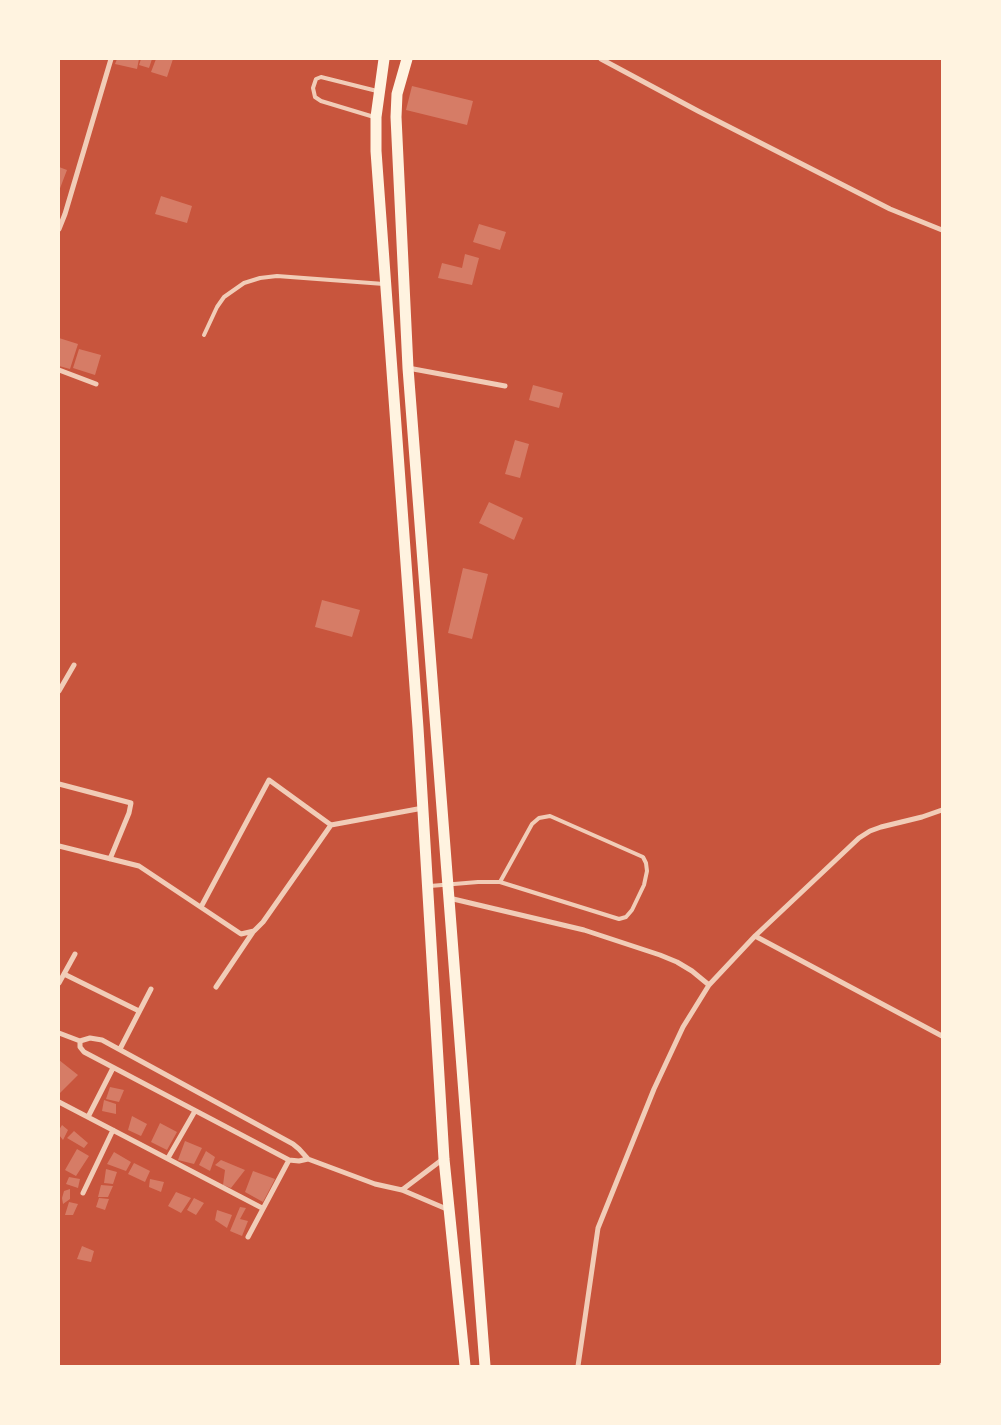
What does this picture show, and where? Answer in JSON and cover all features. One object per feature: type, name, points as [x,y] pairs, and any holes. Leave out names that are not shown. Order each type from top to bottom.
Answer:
[{"type":"main road","points":[[384,59],[378,91],[376,151],[423,807],[444,1159],[465,1366]]},
{"type":"main road","points":[[407,59],[397,94],[396,148],[408,368],[485,1366]]},
{"type":"main road","points":[[376,151],[396,148]]},
{"type":"street","points":[[59,229],[111,59]]},
{"type":"street","points":[[601,59],[890,209],[942,230]]},
{"type":"street","points":[[408,368],[505,386]]},
{"type":"street","points":[[59,370],[96,384]]},
{"type":"street","points":[[59,691],[74,665]]},
{"type":"street","points":[[200,907],[270,780],[331,825]]},
{"type":"street","points":[[59,784],[131,803],[129,813],[110,859]]},
{"type":"street","points":[[216,987],[331,825],[423,807]]},
{"type":"street","points":[[578,1366],[598,1228],[654,1089],[683,1027],[710,985],[755,936],[864,834],[881,827],[942,810]]},
{"type":"street","points":[[59,846],[139,866],[241,934],[254,931]]},
{"type":"street","points":[[448,898],[584,930],[660,955],[692,971],[710,985]]},
{"type":"street","points":[[755,936],[942,1036]]},
{"type":"street","points":[[59,984],[75,954]]},
{"type":"street","points":[[64,974],[139,1011]]},
{"type":"street","points":[[120,1049],[151,989]]},
{"type":"street","points":[[59,1033],[80,1041],[95,1038],[120,1049],[293,1144],[308,1159],[376,1184],[402,1190],[450,1210]]},
{"type":"street","points":[[80,1041],[80,1047],[84,1052],[289,1160],[299,1161],[308,1159]]},
{"type":"street","points":[[88,1117],[113,1068]]},
{"type":"street","points":[[59,1102],[262,1208]]},
{"type":"street","points":[[168,1158],[195,1110]]},
{"type":"street","points":[[83,1193],[113,1130]]},
{"type":"street","points":[[402,1190],[444,1159]]},
{"type":"street","points":[[248,1237],[289,1160]]},
{"type":"lane","points":[[376,117],[321,101],[314,97],[313,88],[316,79],[321,77],[378,91]]},
{"type":"lane","points":[[204,335],[217,307],[224,297],[244,284],[260,278],[277,276],[386,284]]},
{"type":"lane","points":[[428,886],[500,882],[619,919],[626,917],[632,910],[644,885],[647,871],[643,857],[550,816],[540,818],[532,824],[500,882]]},
{"type":"building","points":[[117,59],[139,59],[137,69],[115,64]]},
{"type":"building","points":[[141,59],[152,59],[149,68],[139,65]]},
{"type":"building","points":[[156,59],[173,59],[167,77],[151,72]]},
{"type":"building","points":[[412,86],[473,101],[467,125],[406,110]]},
{"type":"building","points":[[59,167],[67,170],[59,191]]},
{"type":"building","points":[[161,196],[192,206],[187,223],[155,214]]},
{"type":"building","points":[[479,224],[506,232],[500,250],[473,242]]},
{"type":"building","points":[[465,254],[479,258],[472,285],[438,278],[442,263],[462,268]]},
{"type":"building","points":[[59,338],[78,344],[70,369],[59,366]]},
{"type":"building","points":[[79,349],[101,355],[95,375],[73,368]]},
{"type":"building","points":[[533,385],[563,393],[559,408],[529,400]]},
{"type":"building","points":[[515,440],[529,444],[520,478],[505,474]]},
{"type":"building","points":[[489,502],[523,518],[514,540],[479,523]]},
{"type":"building","points":[[463,568],[488,574],[472,639],[448,633]]},
{"type":"building","points":[[322,600],[360,610],[352,637],[315,627]]},
{"type":"building","points":[[59,1060],[78,1075],[60,1093],[59,1092]]},
{"type":"building","points":[[110,1087],[124,1090],[119,1102],[106,1099]]},
{"type":"building","points":[[104,1100],[116,1104],[116,1114],[102,1111]]},
{"type":"building","points":[[132,1116],[147,1124],[141,1136],[128,1130]]},
{"type":"building","points":[[160,1123],[177,1132],[167,1150],[151,1142]]},
{"type":"building","points":[[62,1125],[68,1130],[63,1140],[59,1135]]},
{"type":"building","points":[[74,1131],[88,1143],[84,1148],[67,1138]]},
{"type":"building","points":[[185,1141],[202,1148],[194,1164],[178,1160]]},
{"type":"building","points":[[77,1149],[89,1156],[76,1176],[65,1170]]},
{"type":"building","points":[[206,1151],[215,1157],[210,1171],[199,1165]]},
{"type":"building","points":[[114,1152],[131,1162],[126,1171],[107,1164]]},
{"type":"building","points":[[221,1160],[245,1170],[231,1188],[223,1185],[225,1170],[215,1165]]},
{"type":"building","points":[[134,1163],[150,1171],[145,1182],[128,1174]]},
{"type":"building","points":[[106,1169],[117,1172],[113,1184],[104,1183]]},
{"type":"building","points":[[253,1171],[275,1179],[263,1202],[245,1192]]},
{"type":"building","points":[[69,1177],[80,1179],[78,1188],[66,1184]]},
{"type":"building","points":[[150,1179],[164,1182],[161,1192],[149,1187]]},
{"type":"building","points":[[101,1185],[113,1186],[108,1197],[98,1197]]},
{"type":"building","points":[[70,1189],[70,1199],[63,1204],[64,1191]]},
{"type":"building","points":[[176,1192],[191,1198],[181,1213],[168,1206]]},
{"type":"building","points":[[99,1198],[109,1199],[105,1210],[96,1207]]},
{"type":"building","points":[[194,1198],[204,1203],[196,1215],[187,1210]]},
{"type":"building","points":[[69,1202],[78,1204],[73,1215],[65,1215]]},
{"type":"building","points":[[240,1207],[246,1208],[240,1219],[248,1221],[242,1236],[230,1231]]},
{"type":"building","points":[[217,1210],[232,1215],[227,1228],[215,1220]]},
{"type":"building","points":[[82,1246],[94,1251],[91,1262],[77,1259]]}]
